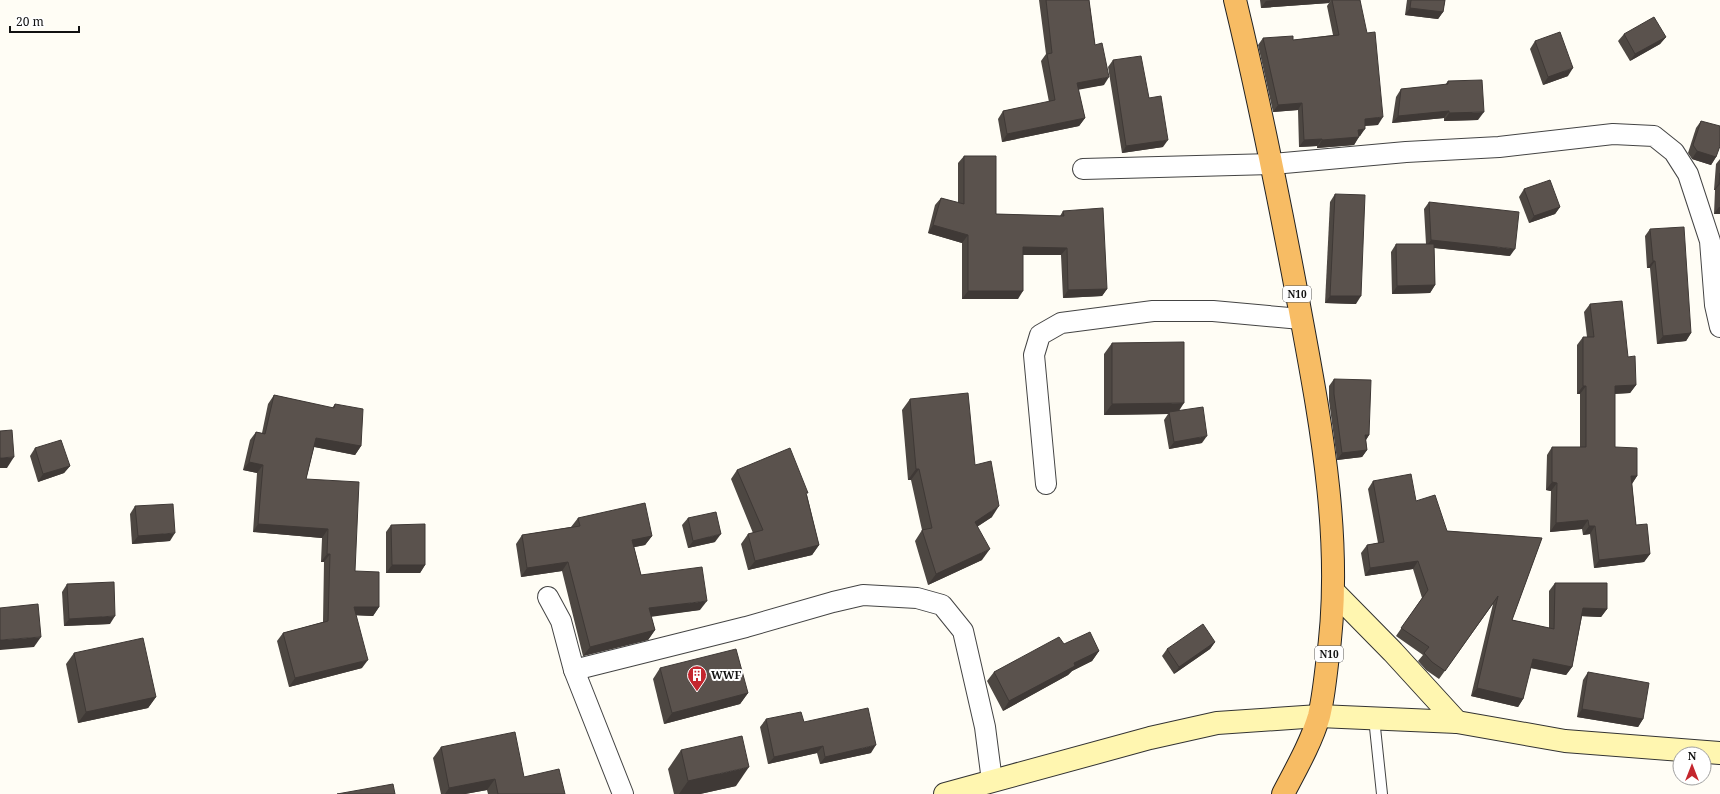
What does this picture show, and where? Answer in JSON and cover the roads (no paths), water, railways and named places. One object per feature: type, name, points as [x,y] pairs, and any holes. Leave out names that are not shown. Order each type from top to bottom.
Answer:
[{"type":"highway","name":"N10","points":[[1235,0],[1272,164],[1319,422],[1329,494],[1334,592],[1330,645],[1319,716],[1283,794]]},
{"type":"main road","points":[[1334,592],[1394,652],[1457,722]]},
{"type":"main road","points":[[945,794],[1150,738],[1217,723],[1319,716],[1457,722],[1565,741],[1720,753]]},
{"type":"street","points":[[1083,169],[1272,164],[1406,152],[1499,147],[1613,134],[1654,136],[1674,152],[1688,174],[1710,241],[1715,305],[1720,327]]},
{"type":"street","points":[[1046,484],[1034,355],[1040,335],[1061,323],[1153,311],[1213,311],[1301,319]]},
{"type":"street","points":[[574,670],[746,627],[833,602],[863,596],[917,598],[942,605],[963,631],[984,727],[992,781]]},
{"type":"street","points":[[548,597],[561,621],[574,670],[623,794]]},
{"type":"lane","points":[[1374,718],[1382,794]]},
{"type":"place","name":"WWF","points":[[697,692]]}]
